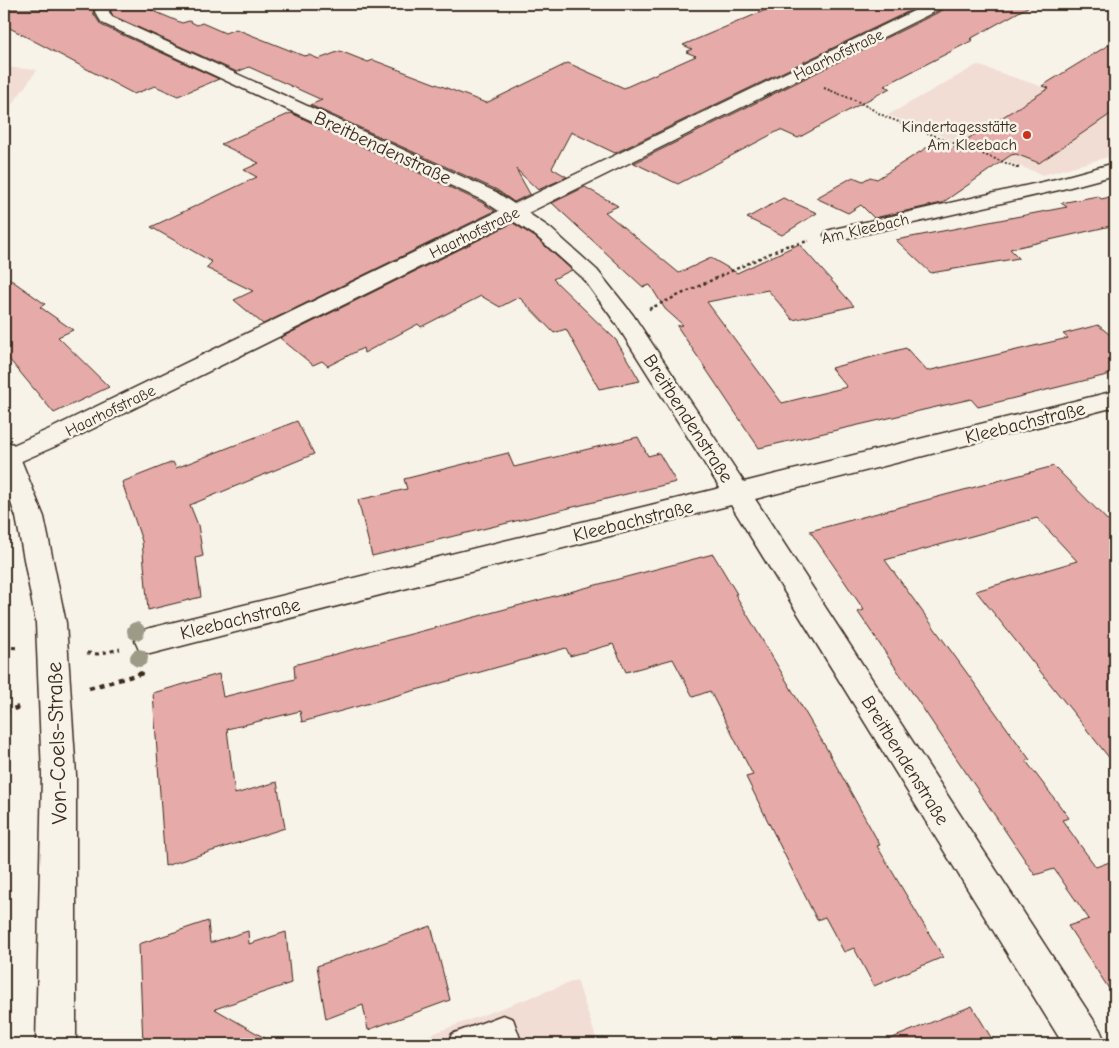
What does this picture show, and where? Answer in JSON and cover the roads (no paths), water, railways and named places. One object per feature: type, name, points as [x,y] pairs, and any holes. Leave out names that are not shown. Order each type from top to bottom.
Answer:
[{"type":"street","name":"Breitbendenstraße","points":[[103,4],[102,12],[107,20],[489,196],[543,232],[590,274],[625,320],[738,494],[1086,1044]]},
{"type":"street","name":"Haarhofstraße","points":[[6,453],[63,433],[939,4]]},
{"type":"street","name":"Am Kleebach","points":[[834,235],[1059,184],[1115,168]]},
{"type":"street","name":"Kleebachstraße","points":[[150,642],[1115,399]]},
{"type":"street","name":"Von-Coels-Straße","points":[[6,453],[30,517],[51,623],[59,775],[56,1044]]},
{"type":"lane","points":[[462,1044],[503,1029],[508,1044]]},
{"type":"place","name":"Kindertagesstätte Am Kleebach","points":[[1027,135]]}]
